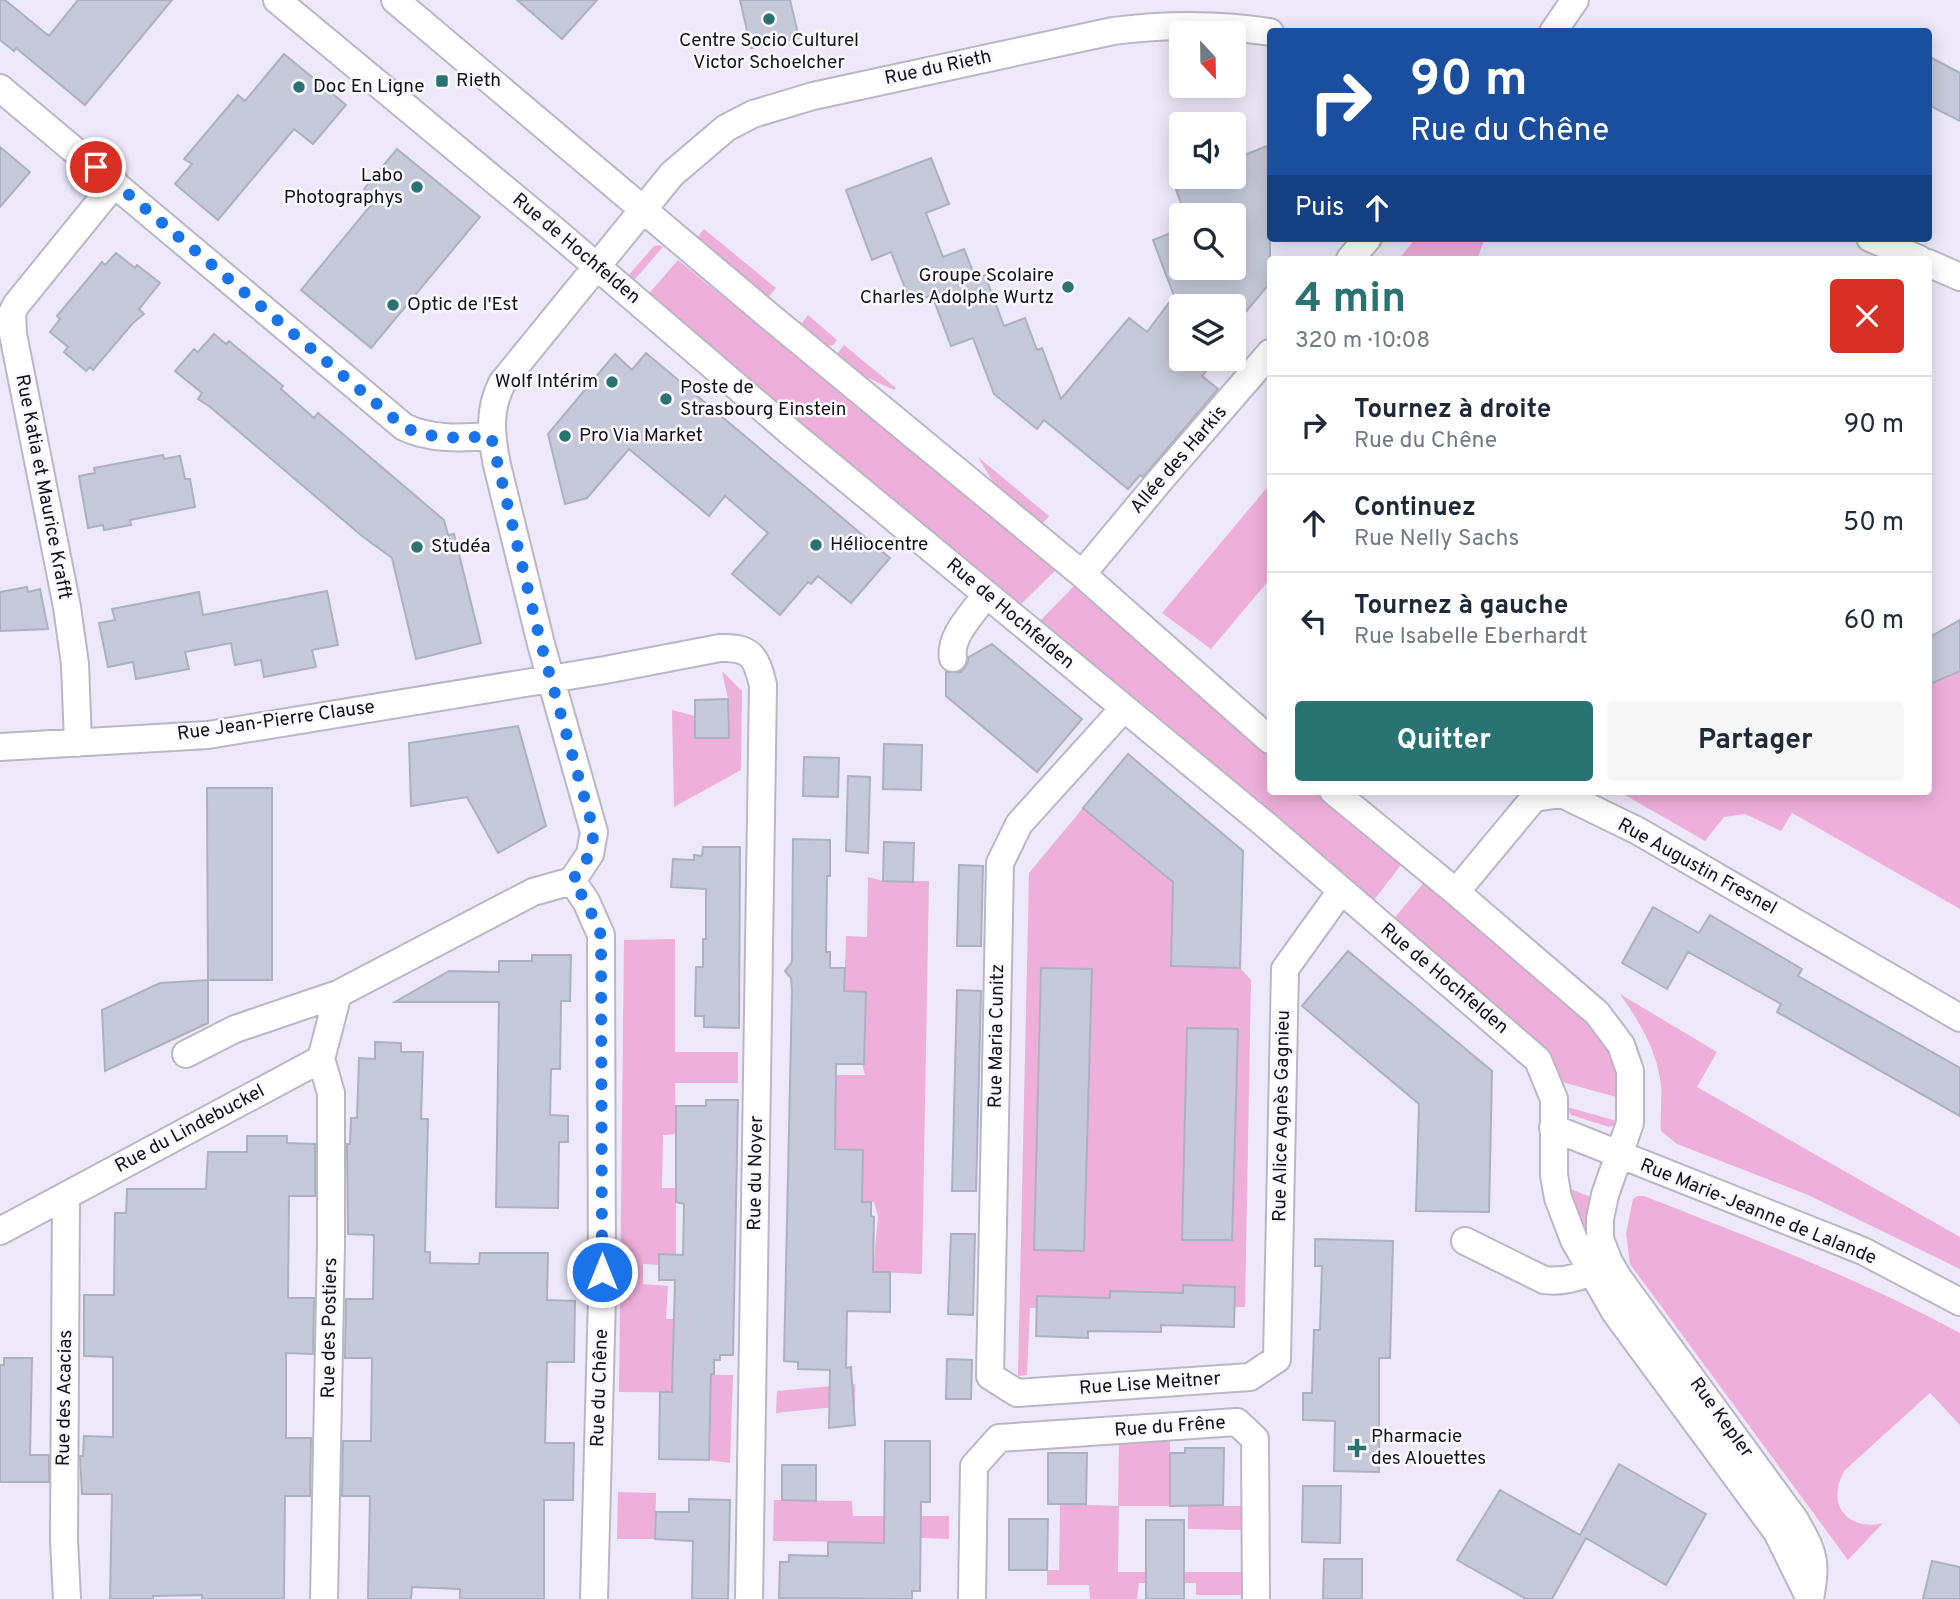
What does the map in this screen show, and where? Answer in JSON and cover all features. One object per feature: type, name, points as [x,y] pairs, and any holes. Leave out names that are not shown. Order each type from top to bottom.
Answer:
[{"type":"street","name":"Rue de Hochfelden","points":[[277,0],[553,229],[796,437],[1267,826],[1538,1060],[1554,1099],[1553,1165],[1559,1198],[1574,1240],[1601,1267]]},
{"type":"street","points":[[396,0],[768,316],[1082,574],[1267,737]]},
{"type":"street","points":[[1556,28],[1575,0]]},
{"type":"street","name":"Rue du Rieth","points":[[552,686],[491,436],[491,415],[495,398],[502,383],[681,165],[726,128],[753,114],[813,96],[1080,37],[1147,26],[1199,25],[1267,32]]},
{"type":"street","points":[[0,88],[404,427],[430,436],[491,436]]},
{"type":"street","name":"Rue Katia et Maurice Krafft","points":[[78,743],[71,637],[13,334],[12,313],[115,183]]},
{"type":"street","points":[[1353,256],[1365,242]]},
{"type":"street","points":[[1879,242],[1912,256]]},
{"type":"street","points":[[1932,265],[1960,277]]},
{"type":"street","name":"Allée des Harkis","points":[[1088,567],[1267,356]]},
{"type":"street","points":[[953,658],[957,635],[986,594]]},
{"type":"street","name":"Rue Jean-Pierre Clause","points":[[0,747],[208,735],[552,686],[720,648],[738,648],[754,658],[764,685],[763,748]]},
{"type":"street","points":[[186,1054],[235,1030],[338,994],[533,892],[572,881],[590,854],[594,832],[552,686]]},
{"type":"street","name":"Rue Maria Cunitz","points":[[1017,1393],[990,1376],[1000,863],[1019,824],[1124,708]]},
{"type":"street","name":"Rue du Noyer","points":[[749,1599],[763,748]]},
{"type":"street","points":[[1338,795],[1597,1013],[1621,1045],[1630,1071],[1630,1124],[1605,1195],[1600,1219],[1601,1267],[1558,1282],[1544,1280],[1465,1241]]},
{"type":"street","name":"Rue Augustin Fresnel","points":[[1456,892],[1534,798],[1551,795]]},
{"type":"street","name":"Rue Augustin Fresnel","points":[[1567,795],[1638,831],[1960,1018]]},
{"type":"street","name":"Rue du Chêne","points":[[572,881],[586,901],[601,935],[602,962],[603,1297],[594,1599]]},
{"type":"street","name":"Rue Alice Agnès Gagnieu","points":[[1277,1359],[1286,969],[1342,891]]},
{"type":"street","points":[[321,1059],[338,994]]},
{"type":"street","name":"Rue du Lindebuckel","points":[[0,1231],[321,1059]]},
{"type":"street","name":"Rue des Postiers","points":[[321,1059],[331,1093],[331,1258],[324,1599]]},
{"type":"street","name":"Rue Marie-Jeanne de Lalande","points":[[1553,1128],[1863,1251],[1960,1302]]},
{"type":"street","name":"Rue des Acacias","points":[[66,1197],[64,1541],[67,1599]]},
{"type":"street","name":"Rue Kepler","points":[[1601,1267],[1615,1312],[1777,1532],[1810,1599]]},
{"type":"street","name":"Rue Lise Meitner","points":[[1017,1393],[1250,1377],[1277,1359]]},
{"type":"street","name":"Rue du Frêne","points":[[972,1599],[974,1466],[999,1438],[1237,1422],[1255,1439],[1256,1599]]},
{"type":"shaded area","points":[[704,229],[776,288],[765,301],[696,239]]},
{"type":"shaded area","points":[[1413,242],[1483,242],[1478,256],[1401,256]]},
{"type":"shaded area","points":[[654,246],[663,247],[630,285],[626,278]]},
{"type":"shaded area","points":[[678,260],[737,308],[782,337],[1059,567],[1016,609],[645,298]]},
{"type":"shaded area","points":[[808,315],[837,340],[833,345],[827,346],[801,324]]},
{"type":"shaded area","points":[[844,345],[896,388],[894,390],[844,367],[833,359]]},
{"type":"shaded area","points":[[978,457],[1049,516],[1038,529],[1005,502]]},
{"type":"shaded area","points":[[1267,488],[1267,583],[1211,649],[1162,613]]},
{"type":"shaded area","points":[[1077,583],[1267,744],[1267,795],[1327,795],[1404,861],[1371,904],[1036,625]]},
{"type":"shaded area","points":[[722,671],[742,691],[741,770],[674,807],[672,710],[695,716],[696,738],[728,738],[728,699]]},
{"type":"shaded area","points":[[1960,671],[1960,909],[1792,813],[1781,831],[1745,814],[1724,817],[1705,841],[1625,795],[1932,795],[1932,684]]},
{"type":"shaded area","points":[[1083,808],[1173,882],[1171,966],[1240,968],[1251,980],[1245,1307],[1030,1308],[1027,1375],[1018,1376],[1029,873]]},
{"type":"shaded area","points":[[868,877],[884,881],[929,881],[922,1274],[873,1272],[878,1216],[874,1202],[861,1201],[863,1150],[836,1148],[834,1075],[865,1075],[844,992],[846,936],[867,937]]},
{"type":"shaded area","points":[[1426,880],[1593,1018],[1618,1066],[1620,1098],[1562,1082],[1548,1053],[1391,922]]},
{"type":"shaded area","points":[[675,939],[675,1052],[738,1052],[738,1083],[675,1083],[676,1134],[663,1135],[662,1188],[676,1188],[676,1255],[658,1255],[659,1265],[643,1264],[643,1284],[668,1286],[666,1319],[674,1319],[673,1374],[733,1375],[730,1463],[709,1460],[710,1393],[619,1392],[624,940]]},
{"type":"shaded area","points":[[1620,994],[1717,1052],[1697,1087],[1960,1237],[1960,1269],[1808,1195],[1677,1144],[1661,1131],[1661,1086],[1652,1049]]},
{"type":"shaded area","points":[[1567,1107],[1617,1121],[1616,1125],[1609,1127],[1571,1115]]},
{"type":"shaded area","points":[[1566,1187],[1593,1198],[1586,1231],[1583,1231]]},
{"type":"shaded area","points":[[1644,1196],[1804,1260],[1883,1294],[1960,1333],[1960,1425],[1930,1393],[1844,1471],[1838,1498],[1844,1513],[1857,1522],[1874,1525],[1883,1523],[1848,1560],[1630,1264],[1626,1234],[1633,1199]]},
{"type":"shaded area","points":[[855,1384],[855,1405],[776,1413],[777,1391]]},
{"type":"shaded area","points":[[1170,1439],[1170,1491],[1185,1506],[1119,1506],[1118,1572],[1245,1572],[1245,1595],[1196,1595],[1196,1583],[1139,1583],[1137,1599],[1090,1599],[1089,1585],[1047,1585],[1047,1570],[1059,1570],[1060,1504],[1118,1506],[1119,1442]]},
{"type":"shaded area","points":[[618,1492],[656,1493],[655,1539],[617,1539]]},
{"type":"shaded area","points":[[774,1500],[852,1501],[853,1516],[949,1516],[949,1539],[921,1538],[890,1591],[851,1592],[852,1542],[773,1541]]},
{"type":"shaded area","points":[[1188,1506],[1245,1506],[1245,1530],[1188,1529]]},
{"type":"building","points":[[0,0],[5,0],[49,36],[78,0],[172,0],[85,105],[16,48],[14,51],[0,40]]},
{"type":"building","points":[[517,0],[597,0],[562,39]]},
{"type":"building","name":"Centre Socio Culturel Victor Schoelcher","points":[[740,0],[790,0],[799,38],[751,48]]},
{"type":"building","points":[[284,54],[346,105],[313,144],[294,129],[218,220],[175,184],[192,164],[184,159],[238,95],[245,101]]},
{"type":"building","points":[[1932,58],[1960,73],[1960,121],[1932,107]]},
{"type":"building","points":[[1267,146],[1267,242],[1270,242],[1270,256],[1267,256],[1267,287],[1246,312],[1246,294],[1173,294],[1153,240],[1169,234],[1169,280],[1246,280],[1246,203],[1181,203],[1176,190],[1246,189],[1246,154]]},
{"type":"building","points":[[0,147],[30,172],[0,207]]},
{"type":"building","points":[[397,149],[480,217],[371,348],[301,290],[376,199],[364,189]]},
{"type":"building","points":[[931,158],[949,204],[926,213],[943,257],[964,249],[976,279],[985,275],[1004,326],[1025,318],[1037,350],[1042,348],[1061,399],[1129,318],[1147,332],[1169,303],[1169,371],[1206,371],[1202,376],[1218,389],[1143,477],[1140,475],[1128,489],[1044,420],[1037,429],[994,394],[973,338],[951,346],[932,295],[911,303],[891,252],[872,260],[846,190]]},
{"type":"building","points":[[116,253],[160,283],[139,309],[144,314],[93,370],[90,367],[86,371],[64,352],[68,347],[50,332],[60,319],[57,316],[102,262],[105,265]]},
{"type":"building","name":"Studéa","points":[[214,334],[226,344],[229,341],[283,386],[281,389],[314,418],[318,413],[444,520],[448,535],[454,534],[481,643],[416,659],[392,558],[198,399],[202,393],[175,371],[194,349],[198,352]]},
{"type":"building","points":[[646,353],[890,558],[851,603],[818,576],[811,584],[808,582],[780,615],[732,574],[768,533],[725,496],[709,516],[629,449],[587,498],[565,504],[548,434],[615,354],[632,370]]},
{"type":"building","points":[[163,455],[164,459],[180,456],[185,479],[190,479],[195,507],[130,520],[131,525],[104,530],[103,525],[88,528],[79,476],[95,473],[94,468]]},
{"type":"building","points":[[27,587],[28,592],[40,589],[48,629],[0,631],[0,592]]},
{"type":"building","points":[[327,591],[338,645],[312,650],[316,667],[264,677],[261,660],[235,665],[231,643],[185,652],[189,669],[136,679],[133,662],[108,667],[99,623],[115,620],[112,609],[199,592],[203,615]]},
{"type":"building","points":[[1960,620],[1960,671],[1932,683],[1932,636]]},
{"type":"building","points":[[992,644],[1082,719],[1037,772],[946,696],[946,672],[961,672],[969,657]]},
{"type":"building","points":[[728,699],[729,738],[695,738],[695,700]]},
{"type":"building","points":[[518,726],[546,826],[498,853],[467,797],[411,806],[409,743]]},
{"type":"building","points":[[884,744],[922,745],[921,790],[883,789]]},
{"type":"building","points":[[1128,754],[1243,851],[1240,968],[1171,966],[1173,882],[1083,808]]},
{"type":"building","points":[[804,757],[839,758],[838,797],[803,796]]},
{"type":"building","points":[[848,776],[870,777],[868,853],[846,851]]},
{"type":"building","points":[[207,788],[272,788],[272,980],[208,980]]},
{"type":"building","points":[[793,839],[830,840],[826,952],[830,952],[830,968],[845,968],[844,991],[866,992],[864,1064],[836,1064],[835,1149],[863,1150],[862,1202],[871,1202],[871,1216],[874,1217],[873,1272],[890,1272],[890,1312],[847,1311],[846,1368],[851,1367],[855,1425],[829,1428],[830,1370],[798,1369],[798,1362],[784,1361],[792,991],[791,978],[785,971],[792,962]]},
{"type":"building","points":[[884,842],[914,843],[913,882],[883,881]]},
{"type":"building","points":[[703,847],[740,847],[739,1028],[704,1027],[704,1016],[695,1016],[696,967],[703,967],[703,939],[706,939],[706,889],[671,887],[673,859],[694,860],[694,855],[702,856]]},
{"type":"building","points":[[959,865],[983,866],[981,946],[957,946]]},
{"type":"building","points":[[1653,907],[1699,933],[1710,915],[1802,969],[1798,976],[1960,1068],[1960,1116],[1777,1012],[1781,1004],[1688,952],[1667,989],[1622,963]]},
{"type":"building","points":[[1348,951],[1492,1071],[1489,1212],[1416,1211],[1419,1104],[1302,1006]]},
{"type":"building","points":[[532,955],[571,955],[570,1001],[561,1001],[560,1069],[551,1069],[550,1115],[568,1116],[568,1142],[559,1142],[558,1208],[496,1207],[499,1002],[395,1002],[449,971],[499,972],[499,961],[532,961]]},
{"type":"building","points":[[1041,968],[1092,969],[1084,1251],[1034,1250]]},
{"type":"building","points":[[208,980],[208,1023],[105,1071],[102,1010],[160,983]]},
{"type":"building","points":[[957,990],[981,991],[976,1191],[952,1191]]},
{"type":"building","points":[[1187,1028],[1238,1029],[1232,1240],[1182,1240]]},
{"type":"building","points":[[375,1042],[401,1043],[401,1052],[423,1052],[421,1119],[428,1119],[425,1252],[430,1252],[430,1263],[479,1264],[480,1253],[548,1253],[547,1300],[575,1301],[574,1362],[547,1362],[545,1443],[574,1443],[573,1500],[544,1500],[544,1599],[460,1599],[460,1589],[412,1587],[411,1599],[368,1599],[370,1496],[342,1496],[343,1441],[371,1441],[372,1358],[345,1358],[346,1299],[373,1299],[374,1235],[348,1234],[347,1144],[350,1144],[351,1118],[357,1118],[359,1058],[375,1059]]},
{"type":"building","points":[[706,1100],[738,1100],[733,1355],[720,1355],[720,1360],[714,1360],[714,1374],[711,1374],[709,1460],[659,1459],[660,1392],[672,1392],[675,1280],[659,1280],[659,1254],[683,1255],[684,1204],[676,1202],[676,1106],[706,1106]]},
{"type":"building","points":[[247,1136],[287,1136],[287,1143],[315,1144],[315,1196],[289,1196],[288,1298],[314,1298],[313,1354],[286,1353],[286,1438],[311,1438],[310,1496],[285,1496],[284,1599],[202,1599],[202,1595],[110,1599],[112,1494],[82,1494],[80,1456],[83,1456],[84,1436],[113,1437],[113,1357],[84,1356],[84,1295],[114,1295],[115,1213],[126,1213],[127,1189],[206,1189],[208,1152],[247,1152]]},
{"type":"building","points":[[951,1234],[975,1234],[973,1315],[948,1314]]},
{"type":"building","points":[[1315,1239],[1393,1241],[1390,1358],[1379,1358],[1379,1472],[1334,1471],[1335,1421],[1303,1420],[1303,1393],[1312,1393],[1314,1330],[1320,1330],[1322,1266],[1315,1266]]},
{"type":"building","points":[[1183,1285],[1235,1287],[1234,1327],[1161,1325],[1161,1332],[1088,1331],[1088,1338],[1036,1336],[1037,1296],[1110,1298],[1110,1291],[1183,1293]]},
{"type":"building","points":[[4,1358],[32,1358],[30,1455],[49,1455],[49,1482],[0,1482],[0,1365],[4,1365]]},
{"type":"building","points":[[947,1359],[972,1360],[971,1399],[946,1399]]},
{"type":"building","points":[[885,1441],[930,1441],[930,1502],[921,1502],[920,1591],[912,1591],[912,1599],[779,1598],[780,1562],[789,1562],[789,1555],[828,1556],[828,1542],[884,1543]]},
{"type":"building","points":[[1185,1448],[1224,1448],[1223,1505],[1170,1506],[1170,1453],[1185,1453]]},
{"type":"building","points":[[1048,1453],[1087,1453],[1086,1504],[1048,1504]]},
{"type":"building","points":[[1619,1464],[1706,1514],[1666,1585],[1586,1538],[1552,1599],[1526,1599],[1457,1560],[1500,1490],[1580,1535]]},
{"type":"building","points":[[782,1465],[816,1465],[816,1501],[782,1500]]},
{"type":"building","points":[[1303,1486],[1341,1486],[1340,1543],[1302,1542]]},
{"type":"building","points":[[689,1499],[730,1500],[728,1599],[692,1599],[693,1541],[655,1539],[656,1512],[689,1512]]},
{"type":"building","points":[[1009,1519],[1048,1519],[1047,1570],[1009,1570]]},
{"type":"building","points":[[1146,1520],[1184,1520],[1184,1599],[1146,1599]]},
{"type":"building","points":[[1324,1559],[1362,1559],[1362,1599],[1323,1599]]},
{"type":"building","points":[[1932,1561],[1960,1567],[1960,1599],[1923,1599]]},
{"type":"place","name":"Centre Socio Culturel Victor Schoelcher","points":[[769,19]]},
{"type":"place","name":"Rieth","points":[[442,81]]},
{"type":"place","name":"Doc En Ligne","points":[[299,87]]},
{"type":"place","name":"Labo Photographys","points":[[417,187]]},
{"type":"place","name":"Groupe Scolaire Charles Adolphe Wurtz","points":[[1068,287]]},
{"type":"place","name":"Optic de l'Est","points":[[393,305]]},
{"type":"place","name":"Wolf Intérim","points":[[612,382]]},
{"type":"place","name":"Poste de Strasbourg Einstein","points":[[666,399]]},
{"type":"place","name":"Pro Via Market","points":[[565,436]]},
{"type":"place","name":"Héliocentre","points":[[816,545]]},
{"type":"place","name":"Studéa","points":[[417,547]]},
{"type":"place","name":"Pharmacie des Alouettes","points":[[1357,1448]]},
{"type":"route","points":[[96,167],[404,427],[430,436],[491,436],[541,644],[594,832],[590,854],[572,881],[586,901],[601,935],[602,1272]]}]
